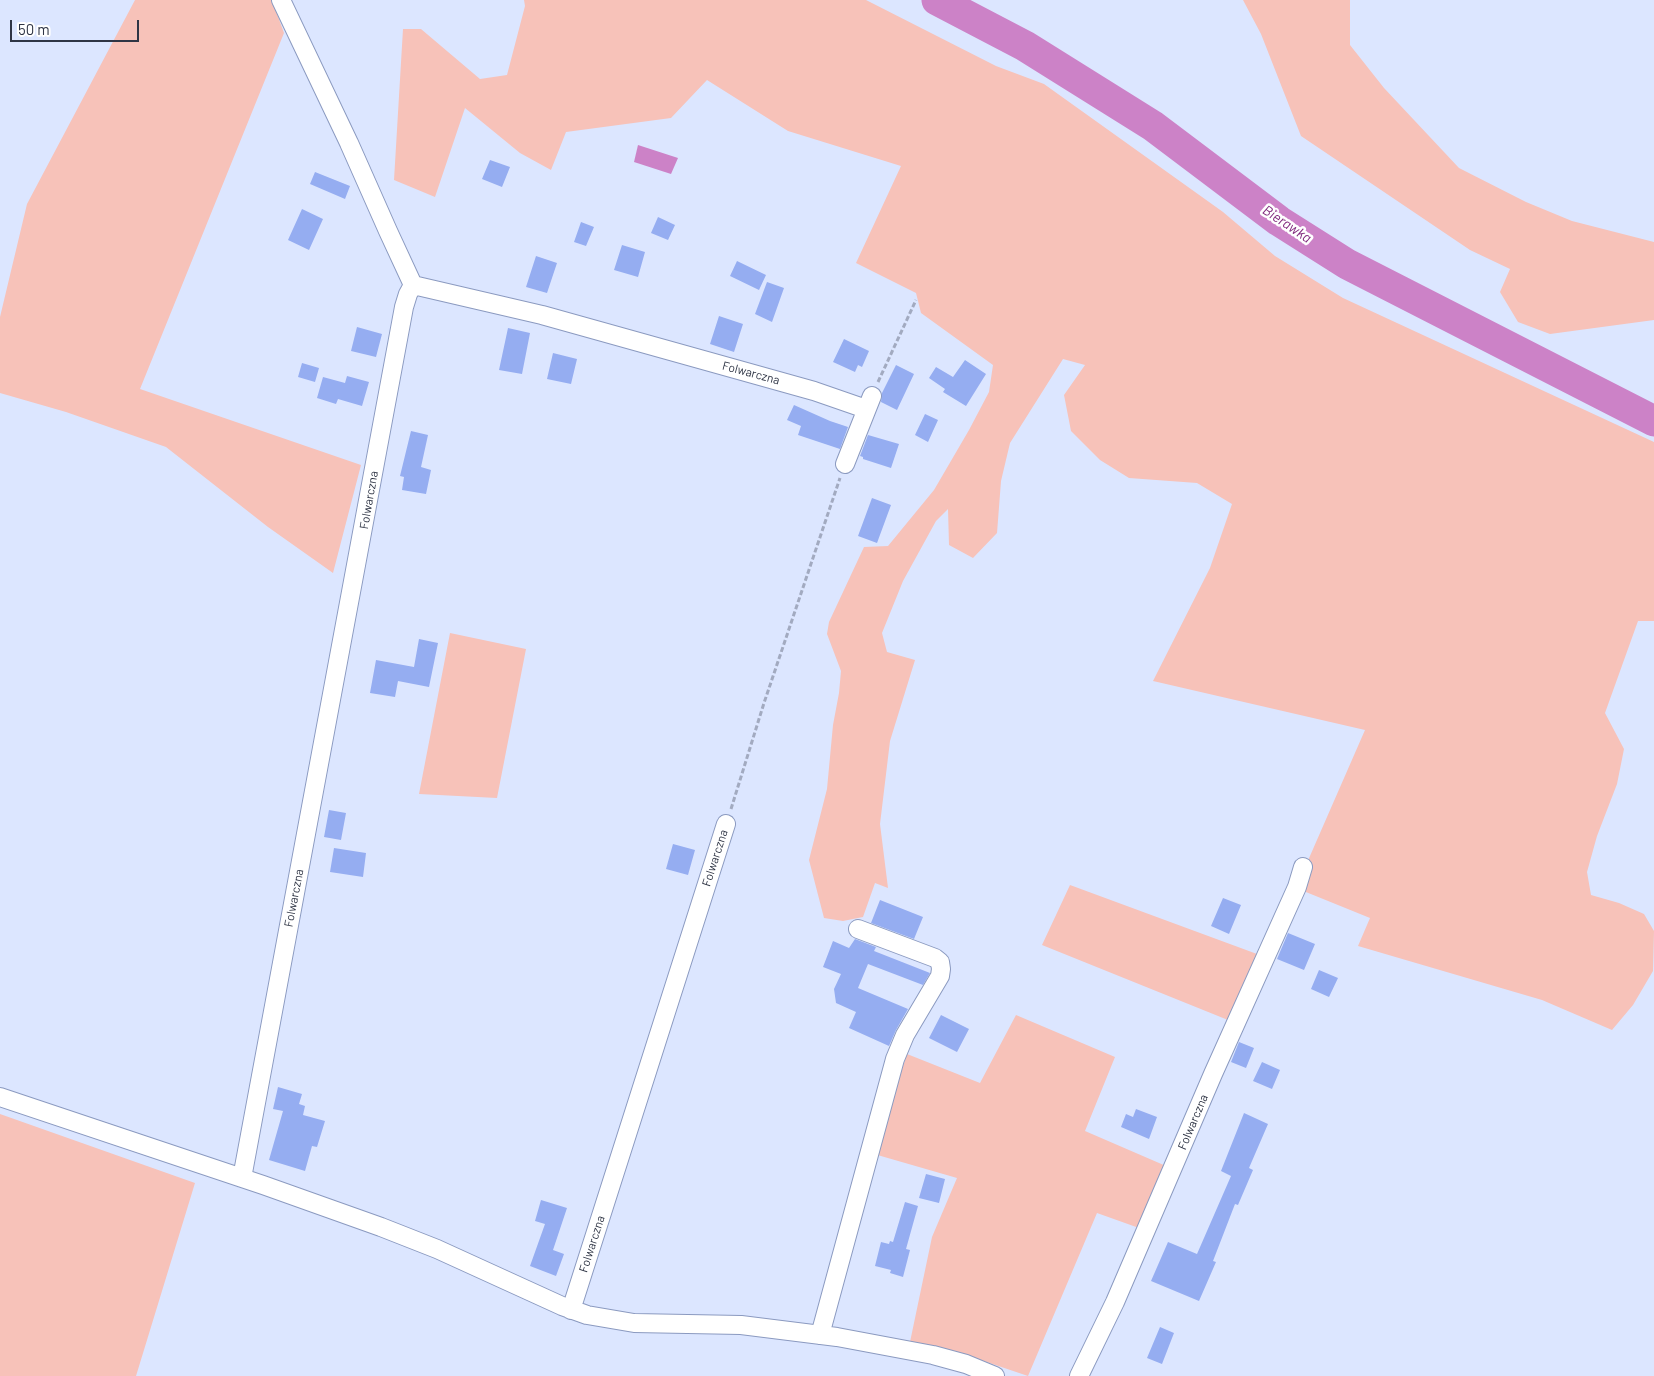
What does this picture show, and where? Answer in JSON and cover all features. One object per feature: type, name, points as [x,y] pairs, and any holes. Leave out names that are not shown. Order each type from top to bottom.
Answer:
[{"type":"street","points":[[281,0],[349,143],[413,285]]},
{"type":"street","name":"Folwarczna","points":[[242,1178],[404,307],[413,285],[542,315],[814,391],[869,402]]},
{"type":"street","points":[[845,464],[869,402]]},
{"type":"street","name":"Folwarczna","points":[[571,1310],[726,824]]},
{"type":"street","name":"Folwarczna","points":[[1079,1376],[1116,1302],[1213,1074],[1297,887],[1303,867]]},
{"type":"street","points":[[820,1335],[895,1059],[906,1035],[935,986],[941,969],[940,962],[935,958],[858,929]]},
{"type":"street","points":[[0,1097],[381,1227],[437,1249],[571,1310],[594,1317],[625,1322],[733,1325],[820,1335],[886,1345],[933,1355],[966,1364],[995,1376]]},
{"type":"path","points":[[869,402],[916,300]]},
{"type":"path","name":"Folwarczna","points":[[726,824],[773,677],[845,464]]},
{"type":"shaded area","points":[[135,0],[272,0],[284,33],[140,389],[361,465],[333,573],[268,527],[166,447],[66,412],[0,393],[0,317],[27,204]]},
{"type":"shaded area","points":[[524,0],[866,0],[996,66],[1044,84],[1223,212],[1275,256],[1343,298],[1654,442],[1654,621],[1638,621],[1605,713],[1624,749],[1617,784],[1597,836],[1587,872],[1591,895],[1619,903],[1644,914],[1654,931],[1653,971],[1633,1005],[1612,1030],[1542,1000],[1358,946],[1370,918],[1296,888],[1365,730],[1153,681],[1210,568],[1232,504],[1197,483],[1129,478],[1100,460],[1071,431],[1064,395],[1085,365],[1063,359],[1010,443],[1001,481],[997,533],[973,558],[949,545],[948,509],[936,521],[903,581],[882,633],[887,652],[915,660],[890,741],[880,824],[888,888],[875,883],[863,917],[843,921],[824,918],[809,860],[827,789],[833,725],[841,671],[827,634],[829,622],[864,547],[888,546],[934,490],[989,392],[993,365],[921,313],[916,293],[856,263],[901,166],[788,131],[707,80],[671,118],[566,132],[551,170],[520,153],[465,108],[435,197],[394,180],[403,29],[421,29],[480,79],[507,75],[525,6]]},
{"type":"shaded area","points":[[1243,0],[1350,0],[1350,45],[1384,88],[1459,168],[1526,202],[1572,221],[1654,242],[1654,320],[1550,334],[1518,322],[1500,292],[1510,269],[1470,250],[1301,136],[1261,34]]},
{"type":"shaded area","points":[[638,145],[678,158],[671,174],[634,162]]},
{"type":"shaded area","points":[[450,633],[526,649],[497,798],[419,794]]},
{"type":"shaded area","points":[[1070,885],[1257,954],[1228,1020],[1042,945]]},
{"type":"shaded area","points":[[1016,1015],[1115,1057],[1085,1131],[1166,1166],[1139,1228],[1097,1213],[1028,1376],[954,1351],[910,1342],[932,1237],[957,1178],[874,1154],[907,1054],[980,1083]]},
{"type":"shaded area","points":[[0,1114],[195,1183],[136,1376],[0,1376]]},
{"type":"building","points":[[490,160],[510,167],[502,187],[482,179]]},
{"type":"building","points":[[315,172],[350,186],[345,199],[310,184]]},
{"type":"building","points":[[302,209],[323,219],[309,250],[288,240]]},
{"type":"building","points":[[658,217],[675,225],[668,240],[651,233]]},
{"type":"building","points":[[581,222],[594,227],[586,246],[574,242]]},
{"type":"building","points":[[622,245],[645,252],[638,277],[614,270]]},
{"type":"building","points":[[536,256],[557,263],[547,293],[526,287]]},
{"type":"building","points":[[737,261],[766,275],[759,290],[730,276]]},
{"type":"building","points":[[767,282],[784,288],[772,322],[755,314]]},
{"type":"building","points":[[719,316],[743,324],[734,352],[710,344]]},
{"type":"building","points":[[357,327],[382,334],[376,357],[351,351]]},
{"type":"building","points":[[508,328],[530,333],[522,374],[499,370]]},
{"type":"building","points":[[844,339],[869,351],[862,367],[858,365],[855,372],[833,362]]},
{"type":"building","points":[[553,353],[577,359],[571,384],[547,379]]},
{"type":"building","points":[[965,360],[986,374],[966,406],[943,392],[945,389],[929,378],[936,367],[953,377]]},
{"type":"building","points":[[302,363],[319,368],[315,382],[298,377]]},
{"type":"building","points":[[896,365],[914,374],[897,410],[881,402],[882,393]]},
{"type":"building","points":[[347,376],[369,382],[362,406],[338,399],[336,404],[317,398],[323,377],[345,383]]},
{"type":"building","points":[[794,405],[848,427],[840,449],[798,435],[801,426],[787,420]]},
{"type":"building","points":[[925,414],[938,420],[928,442],[915,435]]},
{"type":"building","points":[[411,431],[428,435],[421,467],[431,470],[426,494],[402,490],[404,477],[400,476]]},
{"type":"building","points":[[868,435],[899,444],[891,468],[863,459],[860,456]]},
{"type":"building","points":[[872,498],[891,505],[877,543],[858,536]]},
{"type":"building","points":[[419,639],[438,643],[429,687],[398,681],[395,697],[370,693],[376,660],[414,667]]},
{"type":"building","points":[[329,810],[346,813],[341,840],[324,837]]},
{"type":"building","points":[[673,844],[695,850],[688,875],[666,869]]},
{"type":"building","points":[[334,848],[366,853],[363,877],[330,872]]},
{"type":"building","points":[[1223,898],[1241,905],[1229,934],[1211,926]]},
{"type":"building","points":[[880,900],[923,917],[914,939],[871,923]]},
{"type":"building","points":[[1288,933],[1315,944],[1304,970],[1277,959]]},
{"type":"building","points":[[855,939],[876,947],[874,951],[930,973],[923,985],[868,964],[858,988],[908,1009],[889,1046],[849,1028],[856,1012],[836,1003],[834,989],[841,974],[823,967],[833,941],[849,948]]},
{"type":"building","points":[[1319,970],[1338,978],[1329,997],[1311,989]]},
{"type":"building","points":[[941,1015],[969,1029],[957,1052],[929,1038]]},
{"type":"building","points":[[1239,1042],[1254,1048],[1246,1068],[1231,1062]]},
{"type":"building","points":[[1262,1062],[1280,1070],[1272,1089],[1253,1081]]},
{"type":"building","points":[[278,1087],[302,1094],[299,1104],[305,1106],[303,1115],[325,1121],[317,1147],[312,1146],[305,1171],[269,1160],[283,1111],[273,1109]]},
{"type":"building","points":[[1136,1109],[1157,1117],[1149,1139],[1121,1127],[1126,1114],[1133,1117]]},
{"type":"building","points":[[1244,1113],[1268,1124],[1249,1168],[1253,1170],[1238,1205],[1235,1204],[1213,1261],[1216,1262],[1199,1301],[1151,1281],[1168,1242],[1197,1254],[1231,1176],[1221,1171]]},
{"type":"building","points":[[926,1174],[945,1179],[939,1203],[919,1198]]},
{"type":"building","points":[[541,1200],[567,1208],[553,1250],[564,1254],[556,1276],[530,1266],[545,1224],[535,1221]]},
{"type":"building","points":[[905,1202],[918,1206],[906,1249],[910,1250],[903,1277],[890,1273],[891,1270],[875,1266],[881,1242],[889,1244],[890,1241],[893,1242]]},
{"type":"building","points":[[1160,1327],[1174,1333],[1162,1364],[1147,1358]]},
{"type":"waterway","name":"Bierawka","points":[[937,0],[1025,46],[1153,126],[1279,221],[1347,264],[1654,421]]}]
